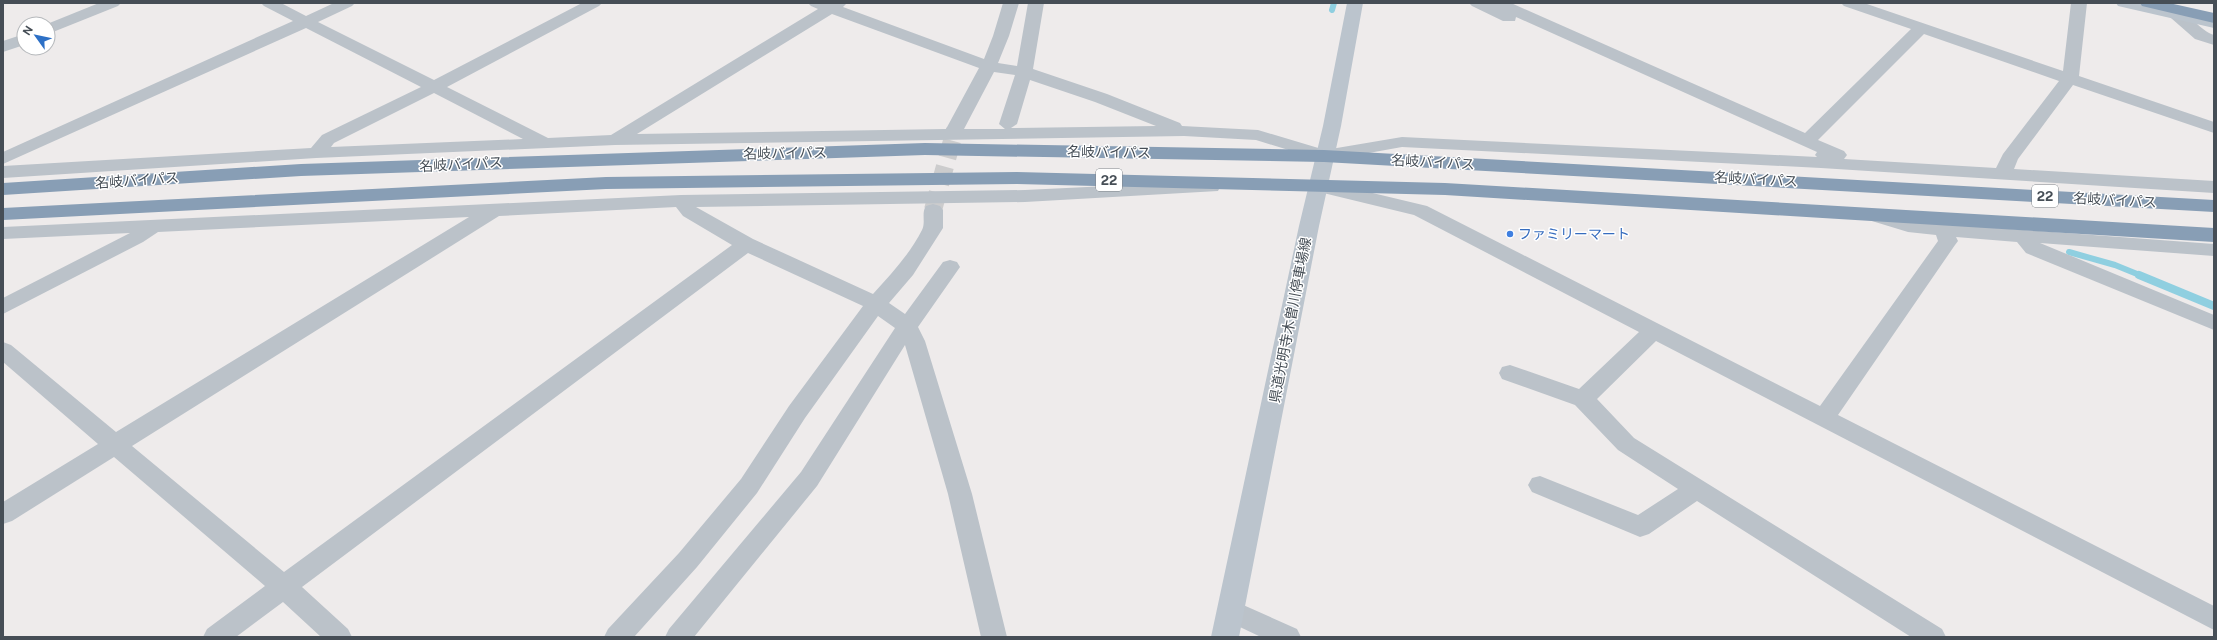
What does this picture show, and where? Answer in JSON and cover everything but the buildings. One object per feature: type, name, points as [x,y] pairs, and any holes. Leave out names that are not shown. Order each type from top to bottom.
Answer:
[{"type":"highway","points":[[2148,3],[2214,18]]},
{"type":"highway","points":[[2202,3],[2214,6]]},
{"type":"highway","name":"名岐バイパス","points":[[3,189],[301,170],[925,149],[1324,156],[1619,171],[2214,206]]},
{"type":"highway","name":"名岐バイパス","points":[[3,214],[614,183],[1017,178],[1445,189],[1867,213],[2214,235]]},
{"type":"main road","name":"県道光明寺木曽川停車場線","points":[[1225,637],[1232,611],[1324,156],[1334,118],[1355,3]]},
{"type":"main road","points":[[2124,3],[2214,23]]},
{"type":"street","points":[[56,26],[113,3]]},
{"type":"street","points":[[269,3],[436,86],[544,143]]},
{"type":"street","points":[[3,159],[347,3]]},
{"type":"street","points":[[316,153],[328,139],[436,86],[594,3]]},
{"type":"street","points":[[955,130],[988,66],[1008,19],[1010,3]]},
{"type":"street","points":[[1008,124],[1024,72],[1036,3]]},
{"type":"street","points":[[1477,3],[1812,153]]},
{"type":"street","points":[[1498,3],[1812,153]]},
{"type":"street","points":[[1849,3],[2214,128]]},
{"type":"street","points":[[2003,175],[2009,158],[2070,78],[2078,3]]},
{"type":"street","points":[[615,140],[829,5],[988,66],[1024,72],[1101,98],[1184,131]]},
{"type":"street","points":[[2176,15],[2201,36],[2214,40]]},
{"type":"street","points":[[1812,153],[1920,28]]},
{"type":"street","points":[[3,47],[16,42]]},
{"type":"street","points":[[3,172],[316,153],[615,140],[1184,131],[1258,135],[1324,156],[1402,142],[1812,153],[2003,175],[2214,187]]},
{"type":"street","points":[[3,233],[681,201],[1024,196],[1258,184]]},
{"type":"street","points":[[1318,186],[1420,210],[1825,417],[2214,619]]},
{"type":"street","points":[[681,201],[690,212],[746,244],[876,304],[907,326],[914,341],[960,494],[994,637]]},
{"type":"street","points":[[3,514],[497,209]]},
{"type":"street","points":[[617,637],[688,560],[749,486],[797,412],[876,304],[906,270],[933,228],[933,210]]},
{"type":"street","points":[[1867,213],[1908,226],[1943,230],[2214,250]]},
{"type":"street","points":[[3,307],[136,238],[154,226]]},
{"type":"street","points":[[1825,417],[1948,241],[1943,230]]},
{"type":"street","points":[[2023,236],[2033,248],[2214,323]]},
{"type":"street","points":[[216,637],[746,244]]},
{"type":"street","points":[[678,637],[809,479],[907,326],[950,266]]},
{"type":"street","points":[[1583,399],[1654,330]]},
{"type":"street","points":[[3,350],[284,587],[339,637]]},
{"type":"street","points":[[1510,372],[1583,399],[1626,444],[1933,637]]},
{"type":"street","points":[[1540,485],[1640,527],[1696,489]]},
{"type":"street","points":[[1232,611],[1288,637]]},
{"type":"waterway","points":[[1332,10],[1334,3]]},
{"type":"waterway","points":[[2069,252],[2115,265],[2142,276]]},
{"type":"waterway","points":[[2139,275],[2214,306]]},
{"type":"tunnel","points":[[933,210],[955,130]]},
{"type":"place","name":"ファミリーマート","points":[[1510,234]]}]
